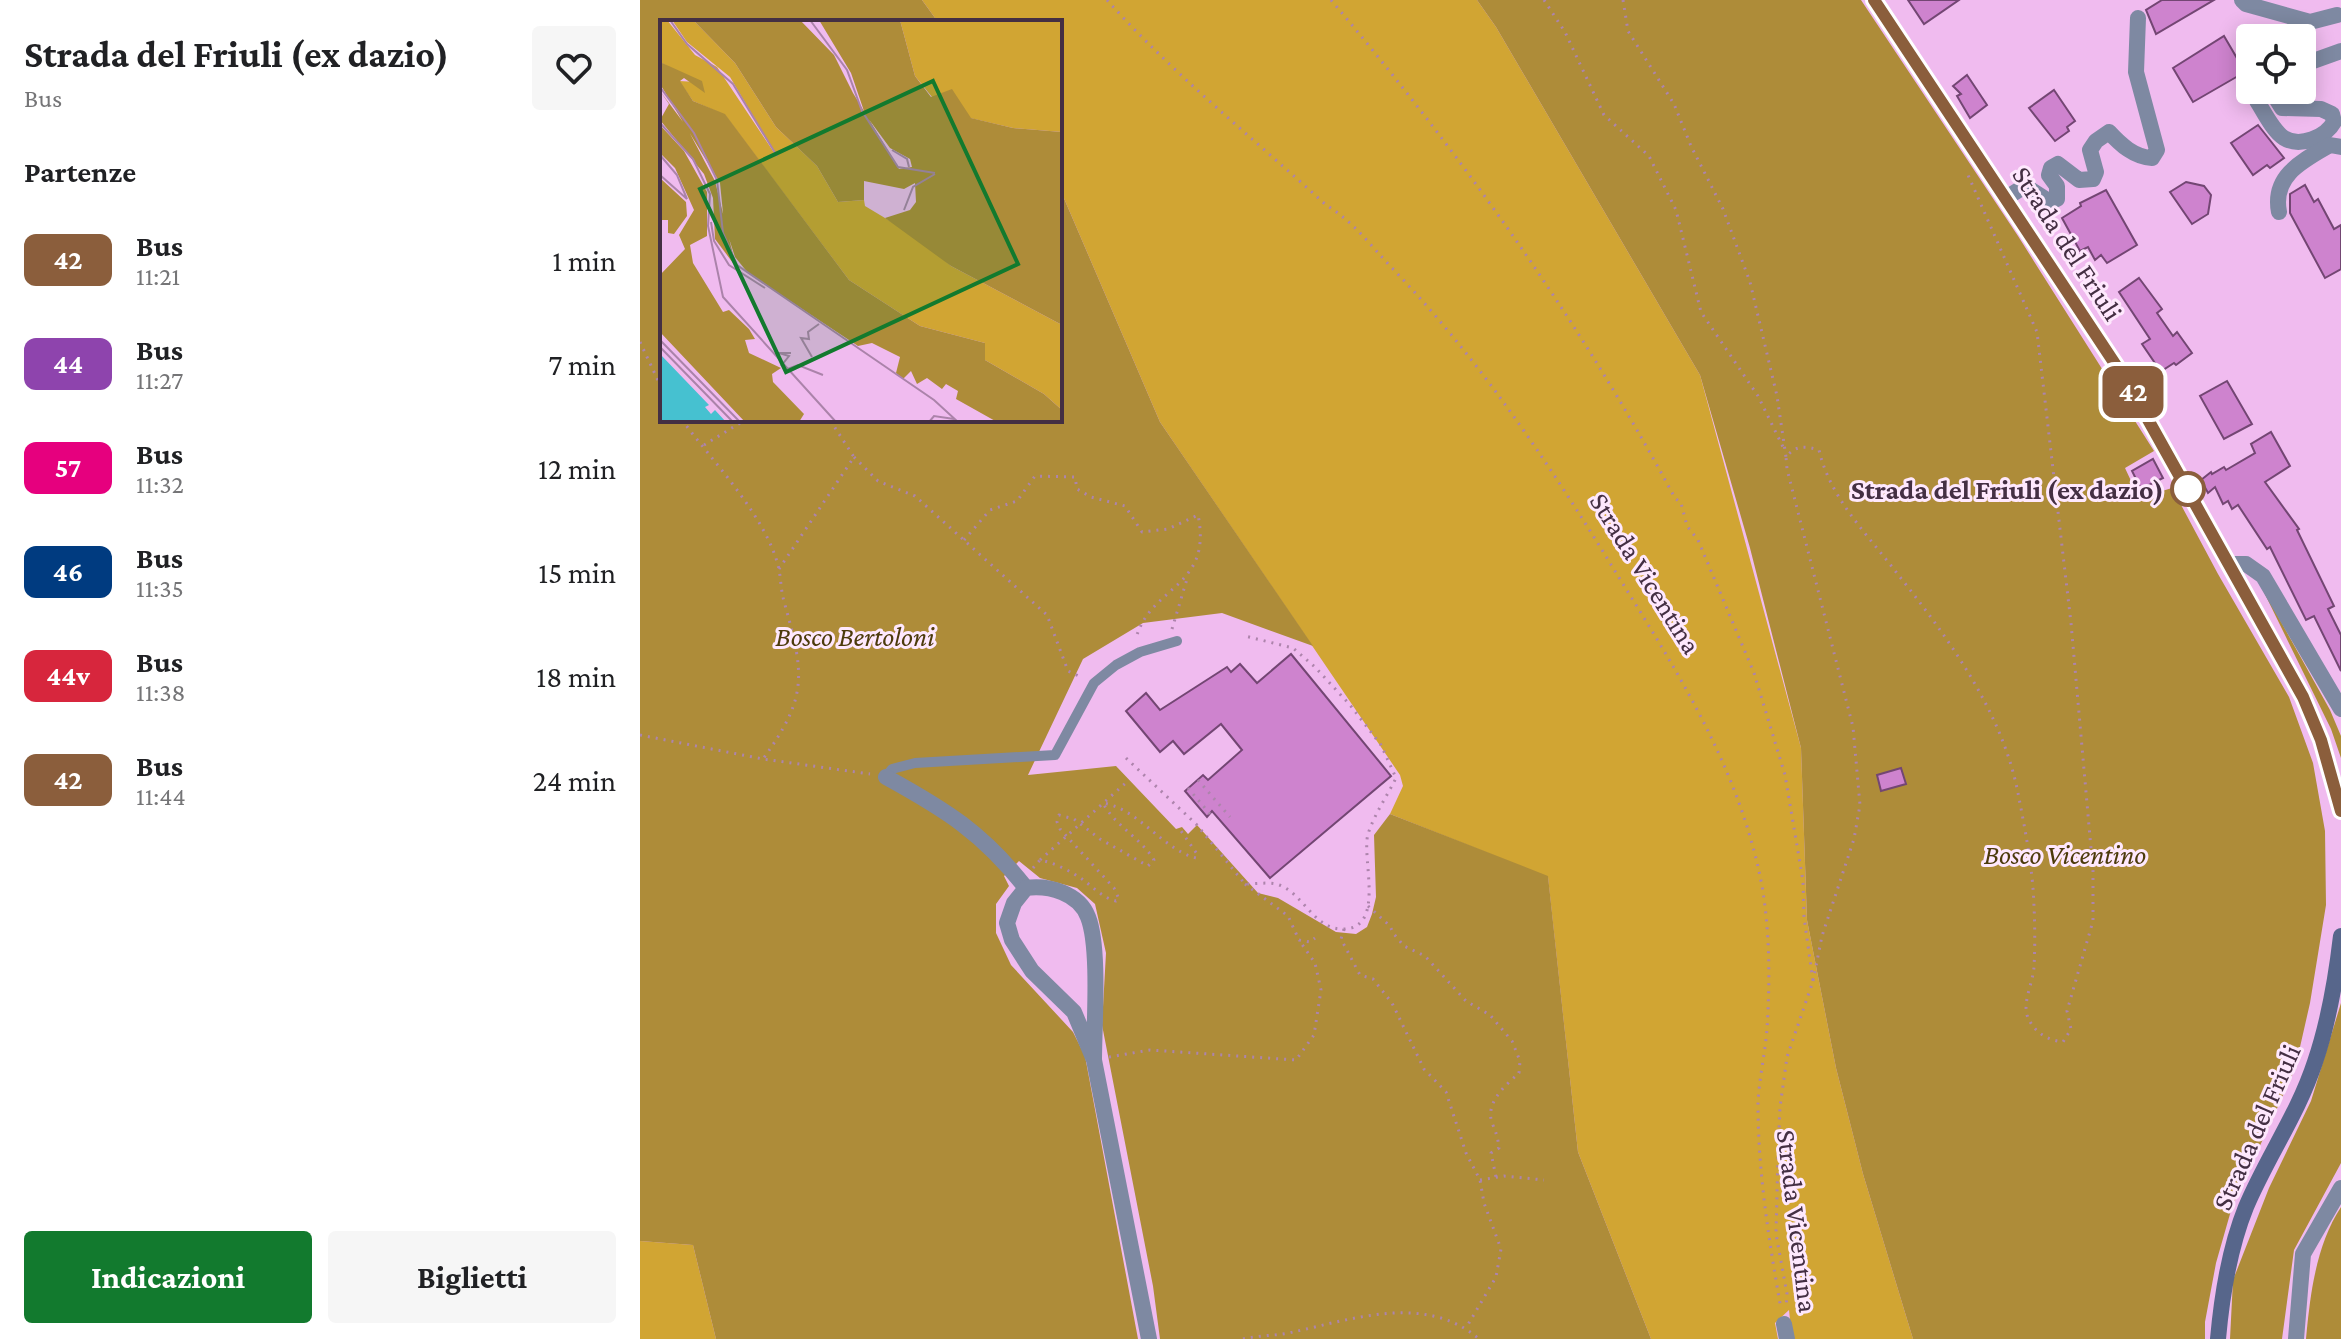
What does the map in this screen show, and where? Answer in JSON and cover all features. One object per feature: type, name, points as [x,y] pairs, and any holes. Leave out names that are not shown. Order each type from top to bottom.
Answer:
[{"type":"main road","name":"Strada del Friuli","points":[[1874,0],[2127,382],[2303,697],[2321,740],[2341,811]]},
{"type":"main road","name":"Strada del Friuli","points":[[2218,1339],[2234,1244],[2246,1208],[2293,1117],[2315,1062],[2329,1012],[2341,936]]},
{"type":"street","points":[[2242,0],[2246,4],[2310,22],[2336,13]]},
{"type":"street","points":[[2006,198],[2025,186],[2050,202],[2057,199],[2057,186],[2049,175],[2051,168],[2058,164],[2079,180],[2093,179],[2096,172],[2090,150],[2096,141],[2109,132],[2129,150],[2141,157],[2152,158],[2157,150],[2136,72],[2138,18]]},
{"type":"street","points":[[2316,60],[2341,51]]},
{"type":"street","points":[[2259,104],[2282,137],[2293,141],[2317,138],[2329,131],[2334,122],[2332,114],[2321,109],[2282,108],[2280,104]]},
{"type":"street","points":[[2279,212],[2276,198],[2280,185],[2291,171],[2330,145],[2341,147]]},
{"type":"street","points":[[2230,564],[2246,564],[2263,576],[2341,709]]},
{"type":"street","points":[[886,777],[960,820],[1002,857],[1026,888]]},
{"type":"street","points":[[1094,1060],[1074,1012],[1032,971],[1012,940],[1007,923],[1009,912],[1026,888],[1043,886],[1055,889],[1081,904],[1088,917],[1094,955],[1094,1060],[1149,1339]]},
{"type":"street","points":[[2296,1339],[2303,1254],[2341,1188]]},
{"type":"lane","points":[[886,777],[892,769],[915,763],[1055,755],[1094,683],[1131,657],[1172,642]]},
{"type":"path","name":"Strada Vicentina","points":[[1107,0],[1174,69],[1326,205],[1348,219],[1446,327],[1566,494],[1666,650],[1694,701],[1741,809],[1762,884],[1769,975],[1767,1032],[1758,1102],[1760,1154],[1766,1221],[1786,1331]]},
{"type":"path","points":[[1331,0],[1406,91],[1507,228],[1587,345],[1675,498],[1681,503],[1687,526],[1698,540],[1754,673],[1785,775],[1799,851],[1813,981]]},
{"type":"path","points":[[1544,0],[1565,32],[1604,115],[1649,156],[1676,210],[1701,312],[1758,396],[1785,451]]},
{"type":"path","points":[[1623,0],[1628,31],[1674,104],[1723,209],[1750,282],[1777,396],[1787,469],[1853,727],[1860,805],[1854,839],[1822,936],[1813,981],[1787,1057],[1780,1107],[1776,1234],[1787,1294],[1786,1331]]},
{"type":"path","points":[[1786,457],[1793,449],[1807,446],[1819,450],[1823,469],[1835,493],[1928,612],[1989,711],[2018,790],[2034,905],[2034,969],[2026,1013],[2035,1029],[2049,1040],[2063,1042],[2071,1029],[2067,1011],[2093,921],[2093,871],[2071,623],[2037,332],[1966,169],[1972,145]]},
{"type":"path","points":[[640,342],[660,385]]},
{"type":"path","points":[[684,422],[735,486],[763,532],[779,569],[779,585],[795,641],[800,687],[787,726],[763,759]]},
{"type":"path","points":[[703,446],[742,422]]},
{"type":"path","points":[[831,422],[854,457],[878,481],[915,496],[1047,615],[1068,671],[1094,683]]},
{"type":"path","points":[[779,569],[854,457]]},
{"type":"path","points":[[964,540],[990,510],[1017,501],[1035,476],[1075,477],[1077,489],[1091,497],[1125,506],[1142,532],[1168,529],[1198,515],[1202,535],[1196,560],[1187,575],[1152,609],[1138,631],[1131,657]]},
{"type":"path","points":[[1172,642],[1187,575]]},
{"type":"path","points":[[1245,636],[1293,648],[1315,667],[1381,745],[1396,778],[1367,836],[1368,906],[1356,927],[1344,929],[1323,924],[1288,889],[1275,884],[1245,884]]},
{"type":"path","points":[[640,735],[763,759],[886,777]]},
{"type":"path","points":[[1094,1060],[1150,1050],[1296,1060],[1314,1035],[1321,990],[1315,963],[1299,940],[1288,916],[1245,884],[1197,825],[1126,758]]},
{"type":"path","points":[[1026,888],[1024,878],[1040,860],[1129,780]]},
{"type":"path","points":[[1198,780],[1230,817]]},
{"type":"path","points":[[1188,788],[1210,814]]},
{"type":"path","points":[[1040,860],[1079,877],[1110,900],[1119,899],[1057,822],[1059,815],[1074,819],[1138,861],[1148,866],[1152,863],[1154,860],[1148,850],[1113,818],[1103,803]]},
{"type":"path","points":[[1103,803],[1131,815],[1177,850],[1196,858],[1191,843],[1179,828]]},
{"type":"path","points":[[1368,906],[1390,926],[1404,946],[1425,956],[1466,1001],[1490,1015],[1512,1041],[1520,1061],[1519,1073],[1493,1102],[1491,1120],[1498,1133],[1499,1148],[1491,1153],[1496,1177]]},
{"type":"path","points":[[1344,929],[1341,939],[1360,975],[1373,979],[1392,1003],[1424,1069],[1446,1092],[1466,1153],[1480,1180],[1484,1203],[1501,1249],[1496,1277],[1466,1328]]},
{"type":"path","points":[[1299,940],[1310,942],[1315,938]]},
{"type":"path","points":[[1480,1180],[1496,1177],[1544,1180]]},
{"type":"path","points":[[1243,1339],[1290,1333],[1375,1314],[1438,1317],[1466,1328],[1479,1339]]},
{"type":"shaded area","points":[[922,0],[1477,0],[1496,27],[1700,375],[1801,748],[1807,920],[1836,1068],[1863,1174],[1913,1339],[1792,1339],[1789,1310],[1775,1323],[1778,1339],[1651,1339],[1578,1152],[1548,877],[1390,814],[1403,786],[1400,775],[1160,422],[1062,194],[1062,20],[937,20]]},
{"type":"shaded area","points":[[640,1241],[693,1245],[716,1339],[640,1339]]},
{"type":"green space","name":"Bosco Bertoloni","points":[[640,0],[922,0],[937,20],[660,20],[660,422],[1062,422],[1062,194],[1160,422],[1313,646],[1222,613],[1143,623],[1083,659],[1028,775],[1116,766],[1176,829],[1182,827],[1188,834],[1197,825],[1258,893],[1278,898],[1336,932],[1356,934],[1367,927],[1376,897],[1374,835],[1390,814],[1548,876],[1578,1152],[1651,1339],[1160,1339],[1153,1286],[1102,1025],[1106,953],[1095,904],[1077,888],[1040,878],[1019,861],[1004,876],[1009,886],[996,904],[996,933],[1011,965],[1073,1032],[1085,1056],[1138,1339],[716,1339],[693,1245],[640,1241]]},
{"type":"green space","name":"Bosco Vicentino","points":[[1477,0],[1861,0],[2018,236],[2154,451],[2125,468],[2139,498],[2172,488],[2289,697],[2313,763],[2325,831],[2326,905],[2310,1003],[2295,1069],[2232,1207],[2216,1263],[2205,1322],[2205,1339],[1913,1339],[1863,1174],[1836,1068],[1807,920],[1801,748],[1750,548],[1700,375],[1496,27]]},
{"type":"green space","points":[[2259,582],[2330,710],[2341,736],[2341,758],[2331,729]]},
{"type":"green space","points":[[2341,1003],[2341,1163],[2294,1250],[2282,1339],[2230,1339],[2233,1280],[2269,1188],[2311,1101]]},
{"type":"green space","points":[[2341,1207],[2341,1339],[2306,1339],[2320,1254]]},
{"type":"building","points":[[1908,0],[1959,0],[1924,24]]},
{"type":"building","points":[[2162,0],[2214,0],[2156,34],[2146,10]]},
{"type":"building","points":[[2224,36],[2236,57],[2236,77],[2193,102],[2173,68]]},
{"type":"building","points":[[1967,75],[1987,105],[1970,118],[1957,96],[1961,94],[1953,86]]},
{"type":"building","points":[[2054,90],[2075,121],[2067,127],[2069,131],[2055,141],[2029,108]]},
{"type":"building","points":[[2258,125],[2284,158],[2253,175],[2231,143]]},
{"type":"building","points":[[2186,182],[2204,186],[2211,195],[2208,214],[2192,224],[2170,192]]},
{"type":"building","points":[[2305,185],[2314,202],[2318,199],[2334,229],[2341,225],[2341,269],[2325,278],[2290,213],[2290,194]]},
{"type":"building","points":[[2106,190],[2137,245],[2107,263],[2101,255],[2095,260],[2088,247],[2080,251],[2062,218],[2081,206],[2080,203]]},
{"type":"building","points":[[2139,278],[2162,309],[2157,313],[2173,336],[2177,332],[2192,353],[2163,370],[2142,344],[2150,339],[2119,292]]},
{"type":"building","points":[[2227,381],[2252,424],[2224,439],[2200,396]]},
{"type":"building","points":[[2271,432],[2290,466],[2265,482],[2299,529],[2334,606],[2328,609],[2341,635],[2341,671],[2314,616],[2306,620],[2270,547],[2267,549],[2238,505],[2232,509],[2228,501],[2223,504],[2215,487],[2208,493],[2201,480],[2211,472],[2224,467],[2226,470],[2255,453],[2251,444]]},
{"type":"building","points":[[2153,459],[2163,478],[2141,489],[2132,471]]},
{"type":"building","points":[[1291,654],[1391,776],[1270,878],[1212,811],[1207,817],[1185,791],[1203,775],[1208,780],[1242,750],[1221,724],[1184,754],[1173,741],[1160,752],[1126,711],[1146,693],[1160,710],[1227,667],[1231,672],[1240,664],[1257,683]]},
{"type":"building","points":[[1901,768],[1906,784],[1881,791],[1877,775]]},
{"type":"bus line","name":"42","points":[[1874,0],[2127,382],[2303,697],[2321,740],[2341,811]]},
{"type":"place","name":"Strada del Friuli (ex dazio)","points":[[2188,489]]}]
